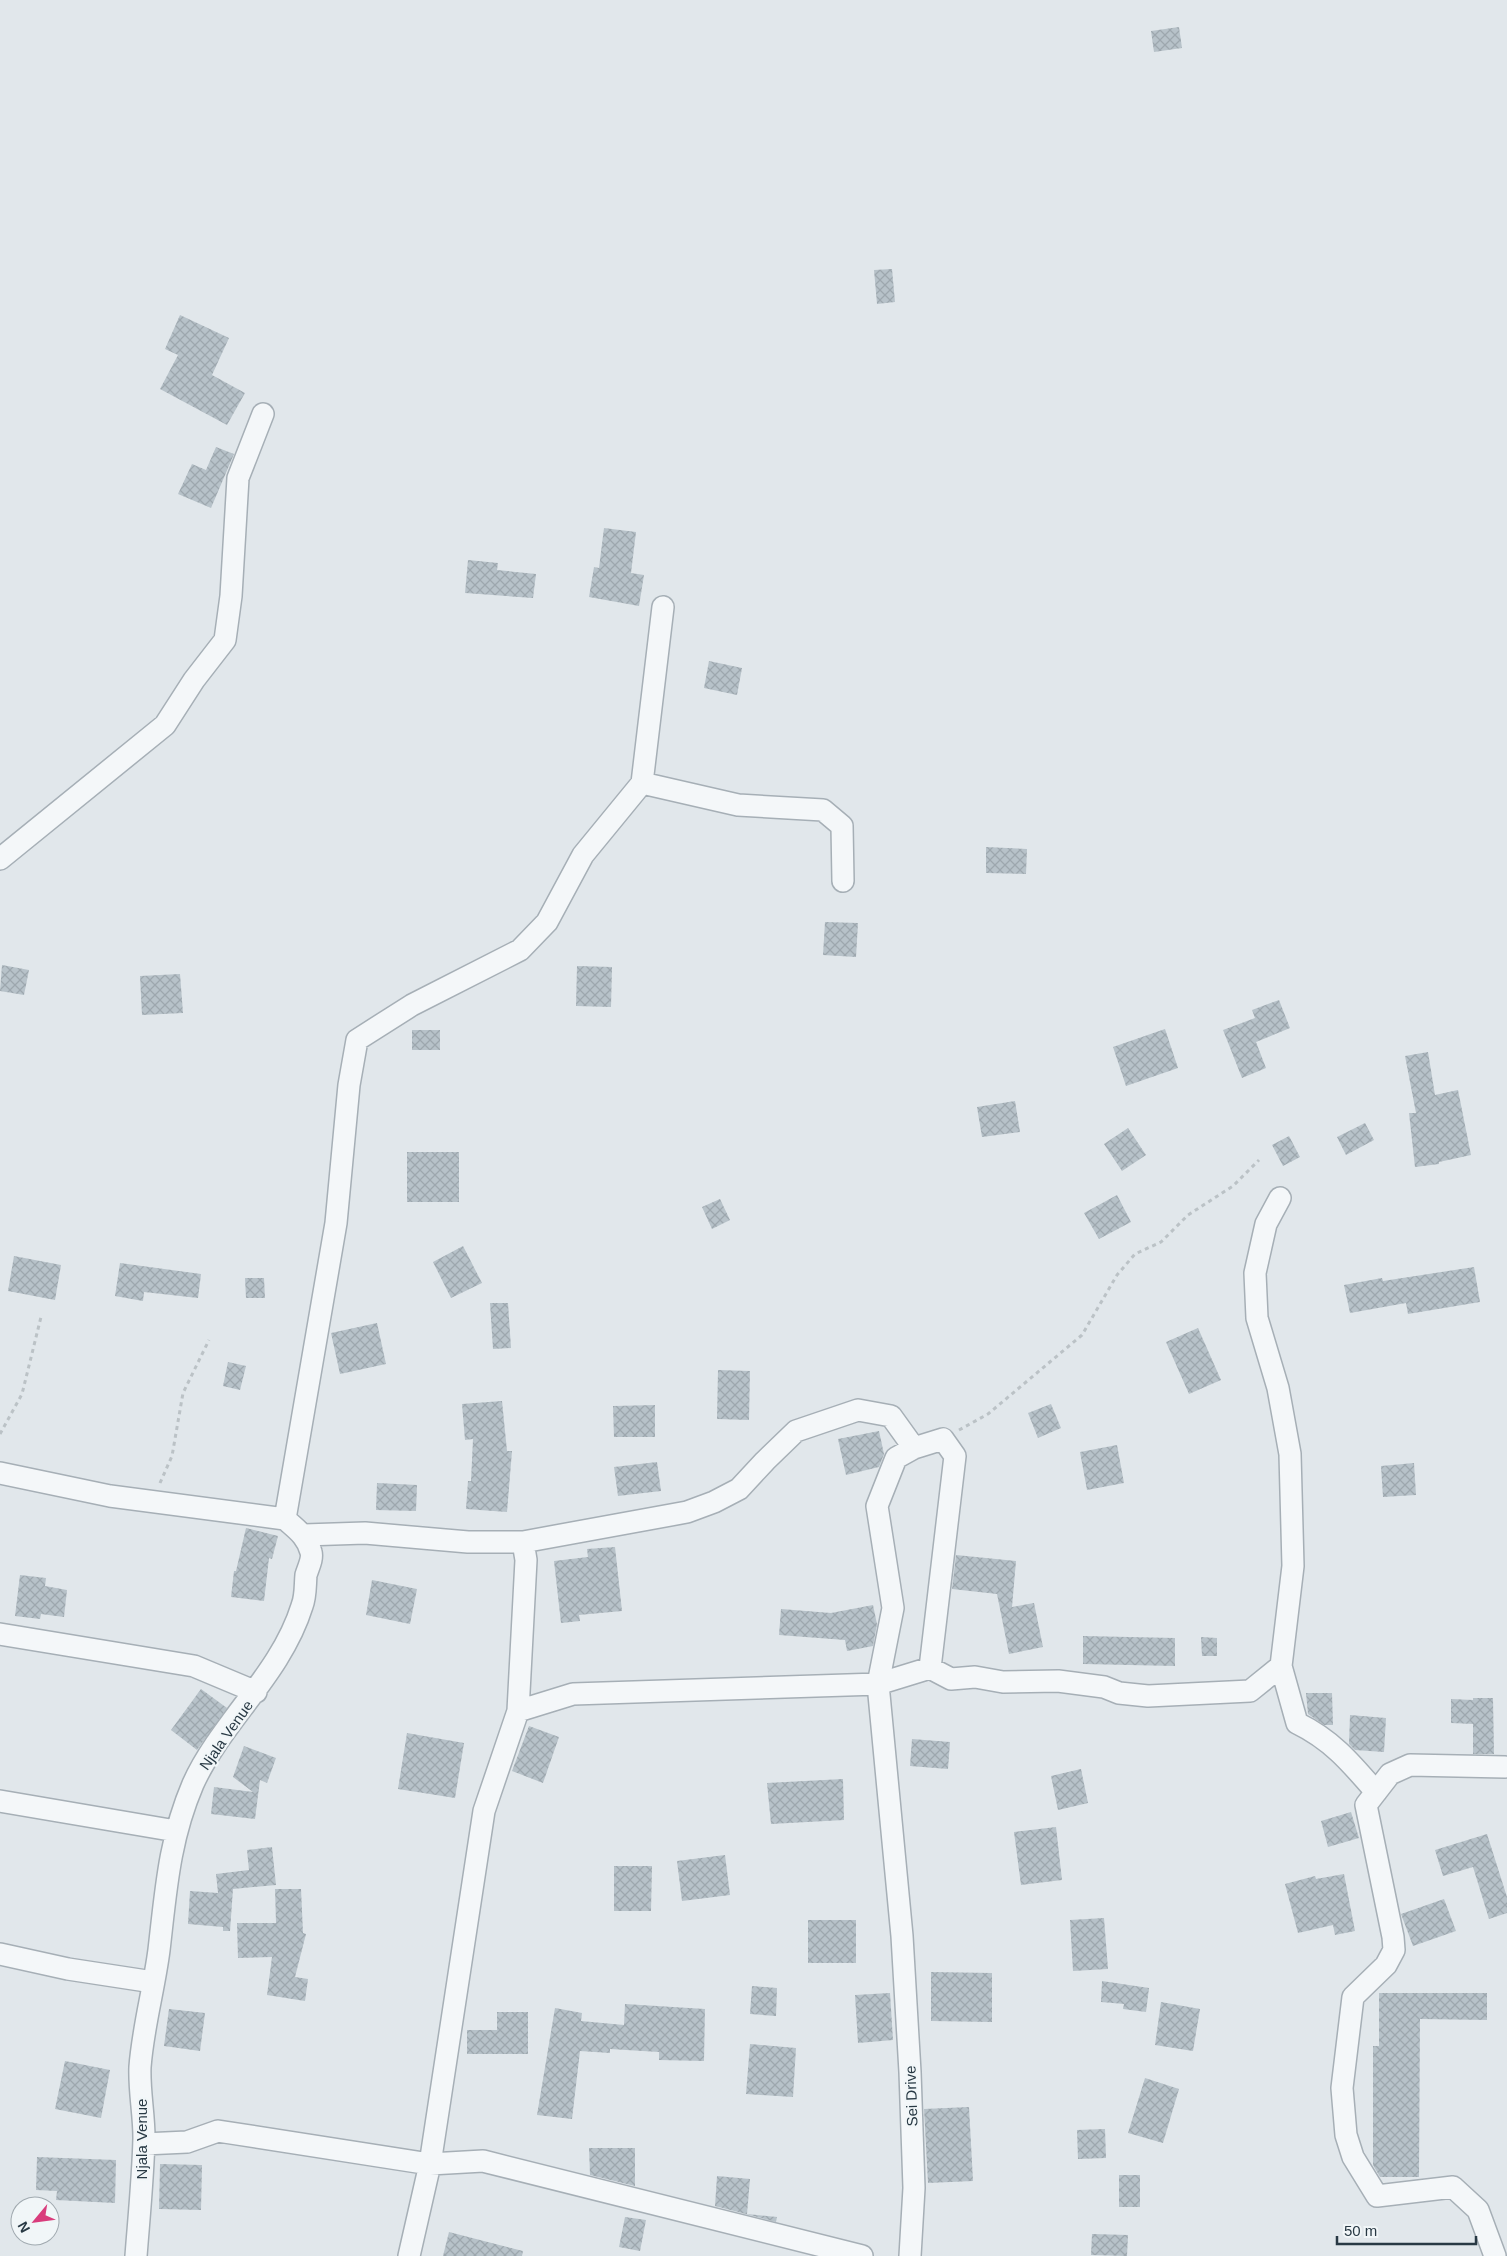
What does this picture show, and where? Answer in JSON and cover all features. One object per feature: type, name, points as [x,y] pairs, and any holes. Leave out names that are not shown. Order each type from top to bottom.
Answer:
[{"type":"street","points":[[0,859],[165,725],[194,680],[225,640],[231,596],[238,478],[263,414]]},
{"type":"street","points":[[285,1519],[336,1223],[349,1085],[357,1040],[412,1005],[520,950],[548,922],[583,855],[642,783],[663,607]]},
{"type":"street","points":[[642,783],[738,805],[822,810],[842,826],[843,881]]},
{"type":"street","points":[[1280,1198],[1266,1224],[1255,1273],[1257,1318],[1278,1388],[1290,1454],[1293,1566],[1281,1666],[1297,1722],[1320,1734],[1348,1760],[1376,1792]]},
{"type":"street","points":[[0,1473],[110,1496],[285,1519],[304,1535],[365,1533],[468,1542],[523,1542],[687,1512],[714,1502],[739,1490],[796,1431],[858,1410],[891,1416],[914,1448]]},
{"type":"street","points":[[930,1668],[955,1456],[943,1439]]},
{"type":"street","name":"Sei Drive","points":[[910,2256],[914,2188],[902,1936],[878,1684],[893,1608],[877,1506],[896,1458],[914,1448],[943,1439]]},
{"type":"street","name":"Njala Venue","points":[[136,2256],[144,2144],[140,2069],[144,2025],[158,1953],[168,1865],[180,1813],[196,1777],[224,1734],[256,1692],[288,1639],[303,1605],[306,1574],[312,1554],[304,1535]]},
{"type":"street","points":[[408,2256],[430,2164],[484,1811],[518,1711],[526,1560],[523,1542]]},
{"type":"street","points":[[0,1634],[194,1666],[256,1692]]},
{"type":"street","points":[[518,1711],[573,1694],[878,1684],[930,1668],[951,1679],[975,1677],[1003,1682],[1058,1681],[1104,1687],[1119,1693],[1148,1696],[1250,1691],[1281,1666]]},
{"type":"street","points":[[1495,2256],[1478,2210],[1453,2187],[1377,2196],[1353,2157],[1346,2135],[1342,2088],[1353,1997],[1386,1965],[1394,1950],[1366,1805],[1390,1774],[1410,1765],[1505,1767]]},
{"type":"street","points":[[0,1800],[176,1831]]},
{"type":"street","points":[[0,1954],[68,1969],[153,1982]]},
{"type":"street","points":[[144,2144],[187,2142],[218,2131],[430,2164],[483,2161],[862,2256]]},
{"type":"path","points":[[943,1439],[988,1414],[1075,1342],[1082,1335],[1117,1275],[1135,1254],[1161,1242],[1188,1215],[1233,1186],[1260,1160]]},
{"type":"path","points":[[0,1434],[22,1394],[41,1317]]},
{"type":"path","points":[[152,1502],[172,1456],[183,1393],[209,1340]]},
{"type":"building","points":[[1179,27],[1182,48],[1154,52],[1151,31]]},
{"type":"building","points":[[892,269],[895,302],[877,304],[874,270]]},
{"type":"building","points":[[180,315],[229,338],[212,375],[245,393],[227,425],[160,389],[178,355],[165,349]]},
{"type":"building","points":[[216,447],[234,454],[211,508],[178,494],[192,464],[206,470]]},
{"type":"building","points":[[604,528],[636,532],[631,573],[644,575],[639,606],[589,597],[594,567],[599,568]]},
{"type":"building","points":[[468,560],[498,563],[497,570],[536,574],[533,598],[465,593]]},
{"type":"building","points":[[709,661],[742,668],[737,695],[704,688]]},
{"type":"building","points":[[986,847],[1027,849],[1026,874],[986,873]]},
{"type":"building","points":[[825,922],[858,923],[856,957],[823,955]]},
{"type":"building","points":[[2,965],[29,970],[24,995],[0,991]]},
{"type":"building","points":[[577,966],[612,967],[611,1007],[576,1006]]},
{"type":"building","points":[[180,974],[183,1013],[142,1015],[140,976]]},
{"type":"building","points":[[1279,1000],[1290,1028],[1256,1042],[1266,1068],[1242,1078],[1223,1030],[1255,1018],[1252,1010]]},
{"type":"building","points":[[1165,1029],[1178,1068],[1126,1086],[1113,1047]]},
{"type":"building","points":[[412,1030],[440,1030],[440,1050],[412,1050]]},
{"type":"building","points":[[1428,1052],[1435,1095],[1458,1090],[1471,1155],[1439,1162],[1439,1164],[1415,1167],[1409,1113],[1416,1113],[1405,1056]]},
{"type":"building","points":[[1015,1101],[1020,1132],[982,1137],[977,1107]]},
{"type":"building","points":[[1365,1123],[1374,1140],[1346,1155],[1337,1137]]},
{"type":"building","points":[[1128,1128],[1146,1155],[1122,1171],[1104,1144]]},
{"type":"building","points":[[1289,1136],[1300,1157],[1283,1166],[1272,1145]]},
{"type":"building","points":[[407,1152],[459,1152],[459,1202],[407,1202]]},
{"type":"building","points":[[1117,1195],[1131,1222],[1099,1239],[1084,1213]]},
{"type":"building","points":[[720,1199],[730,1220],[712,1229],[702,1207]]},
{"type":"building","points":[[463,1246],[482,1283],[451,1298],[433,1262]]},
{"type":"building","points":[[14,1256],[61,1265],[55,1300],[8,1291]]},
{"type":"building","points":[[120,1263],[201,1274],[198,1298],[144,1292],[143,1301],[115,1296]]},
{"type":"building","points":[[1474,1267],[1480,1302],[1408,1314],[1406,1303],[1350,1313],[1344,1285],[1382,1278],[1383,1281]]},
{"type":"building","points":[[245,1278],[264,1278],[265,1298],[246,1298]]},
{"type":"building","points":[[490,1303],[508,1303],[511,1348],[493,1349]]},
{"type":"building","points":[[377,1323],[386,1364],[340,1374],[331,1333]]},
{"type":"building","points":[[1198,1328],[1221,1380],[1189,1394],[1166,1342]]},
{"type":"building","points":[[228,1362],[246,1366],[240,1390],[223,1386]]},
{"type":"building","points":[[718,1370],[750,1371],[749,1420],[717,1419]]},
{"type":"building","points":[[502,1401],[507,1451],[512,1451],[507,1512],[466,1509],[468,1481],[471,1481],[473,1439],[465,1440],[462,1404]]},
{"type":"building","points":[[1051,1404],[1061,1428],[1038,1438],[1028,1413]]},
{"type":"building","points":[[655,1405],[655,1437],[614,1437],[613,1406]]},
{"type":"building","points":[[879,1431],[884,1454],[879,1467],[846,1475],[838,1439]]},
{"type":"building","points":[[1117,1445],[1124,1483],[1087,1490],[1080,1452]]},
{"type":"building","points":[[657,1462],[661,1491],[618,1496],[614,1467]]},
{"type":"building","points":[[1414,1463],[1416,1495],[1383,1497],[1381,1466]]},
{"type":"building","points":[[377,1483],[417,1485],[416,1511],[376,1510]]},
{"type":"building","points":[[246,1528],[278,1536],[272,1559],[269,1558],[264,1601],[231,1597],[234,1571],[236,1571]]},
{"type":"building","points":[[615,1547],[622,1611],[579,1615],[580,1621],[561,1623],[554,1561],[588,1557],[587,1549]]},
{"type":"building","points":[[956,1555],[1016,1561],[1012,1607],[1034,1603],[1043,1647],[1009,1654],[997,1594],[952,1589]]},
{"type":"building","points":[[20,1575],[46,1578],[45,1586],[67,1590],[64,1617],[41,1614],[40,1619],[15,1616]]},
{"type":"building","points":[[372,1580],[417,1589],[410,1624],[366,1615]]},
{"type":"building","points":[[873,1605],[877,1624],[873,1646],[847,1651],[845,1640],[779,1635],[781,1609],[831,1613]]},
{"type":"building","points":[[1083,1636],[1175,1638],[1175,1666],[1083,1664]]},
{"type":"building","points":[[1201,1637],[1217,1638],[1217,1656],[1202,1656]]},
{"type":"building","points":[[201,1689],[227,1708],[197,1750],[171,1730]]},
{"type":"building","points":[[1306,1693],[1332,1693],[1333,1725],[1324,1725],[1308,1714]]},
{"type":"building","points":[[1473,1698],[1493,1698],[1494,1754],[1473,1754],[1473,1724],[1451,1723],[1451,1699],[1473,1700]]},
{"type":"building","points":[[1350,1715],[1386,1718],[1384,1752],[1355,1750],[1349,1744]]},
{"type":"building","points":[[529,1726],[559,1737],[543,1783],[512,1771]]},
{"type":"building","points":[[407,1733],[464,1743],[455,1798],[398,1789]]},
{"type":"building","points":[[912,1739],[950,1742],[948,1769],[910,1766]]},
{"type":"building","points":[[244,1746],[276,1758],[267,1783],[260,1780],[255,1819],[211,1814],[214,1787],[253,1792],[233,1777]]},
{"type":"building","points":[[1081,1769],[1088,1803],[1058,1810],[1051,1776]]},
{"type":"building","points":[[843,1779],[844,1820],[771,1824],[767,1783]]},
{"type":"building","points":[[1351,1812],[1359,1838],[1328,1847],[1321,1821]]},
{"type":"building","points":[[1056,1827],[1062,1880],[1021,1885],[1014,1832]]},
{"type":"building","points":[[1487,1834],[1507,1897],[1507,1913],[1489,1919],[1473,1867],[1443,1876],[1435,1850]]},
{"type":"building","points":[[272,1847],[276,1885],[233,1889],[230,1931],[223,1931],[223,1927],[188,1924],[190,1891],[218,1893],[216,1874],[249,1870],[247,1850]]},
{"type":"building","points":[[725,1855],[730,1895],[682,1901],[677,1861]]},
{"type":"building","points":[[614,1866],[652,1866],[651,1911],[614,1911]]},
{"type":"building","points":[[1344,1874],[1355,1931],[1335,1935],[1333,1925],[1298,1933],[1285,1884],[1315,1876],[1316,1879]]},
{"type":"building","points":[[275,1889],[301,1889],[303,1933],[306,1934],[295,1977],[308,1979],[305,2001],[267,1995],[272,1957],[238,1958],[237,1923],[276,1923]]},
{"type":"building","points":[[1444,1899],[1456,1931],[1413,1946],[1401,1914]]},
{"type":"building","points":[[1104,1918],[1108,1969],[1073,1971],[1070,1920]]},
{"type":"building","points":[[808,1920],[856,1920],[856,1963],[808,1963]]},
{"type":"building","points":[[931,1972],[992,1973],[992,2022],[931,2021]]},
{"type":"building","points":[[1102,1981],[1149,1988],[1146,2012],[1123,2009],[1124,2004],[1101,2002]]},
{"type":"building","points":[[752,1986],[777,1988],[776,2016],[750,2014]]},
{"type":"building","points":[[890,1993],[893,2040],[858,2043],[855,1995]]},
{"type":"building","points":[[1379,1993],[1487,1993],[1487,2020],[1420,2019],[1419,2177],[1380,2177],[1373,2165],[1373,2046],[1379,2046]]},
{"type":"building","points":[[1161,2002],[1200,2009],[1193,2051],[1155,2045]]},
{"type":"building","points":[[625,2004],[705,2009],[704,2061],[659,2060],[659,2052],[610,2049],[610,2053],[580,2051],[572,2119],[537,2115],[555,2008],[582,2013],[581,2021],[624,2025]]},
{"type":"building","points":[[169,2009],[205,2013],[200,2051],[164,2046]]},
{"type":"building","points":[[497,2012],[528,2012],[528,2054],[467,2054],[467,2030],[497,2030]]},
{"type":"building","points":[[750,2044],[796,2048],[793,2097],[746,2094]]},
{"type":"building","points":[[65,2061],[110,2070],[101,2118],[55,2109]]},
{"type":"building","points":[[1145,2078],[1179,2089],[1163,2143],[1128,2133]]},
{"type":"building","points":[[969,2107],[973,2181],[928,2183],[924,2109]]},
{"type":"building","points":[[1105,2129],[1106,2158],[1078,2159],[1077,2130]]},
{"type":"building","points":[[589,2148],[635,2148],[635,2186],[590,2175]]},
{"type":"building","points":[[37,2157],[116,2160],[115,2203],[60,2200],[60,2196],[56,2196],[57,2191],[36,2190]]},
{"type":"building","points":[[160,2164],[202,2165],[201,2210],[159,2209]]},
{"type":"building","points":[[1119,2175],[1140,2175],[1140,2207],[1119,2207]]},
{"type":"building","points":[[717,2176],[750,2179],[747,2214],[777,2217],[776,2222],[715,2206]]},
{"type":"building","points":[[625,2217],[646,2220],[640,2251],[619,2247]]},
{"type":"building","points":[[449,2232],[523,2251],[522,2256],[443,2256]]},
{"type":"building","points":[[1092,2234],[1128,2235],[1127,2256],[1091,2255]]}]
